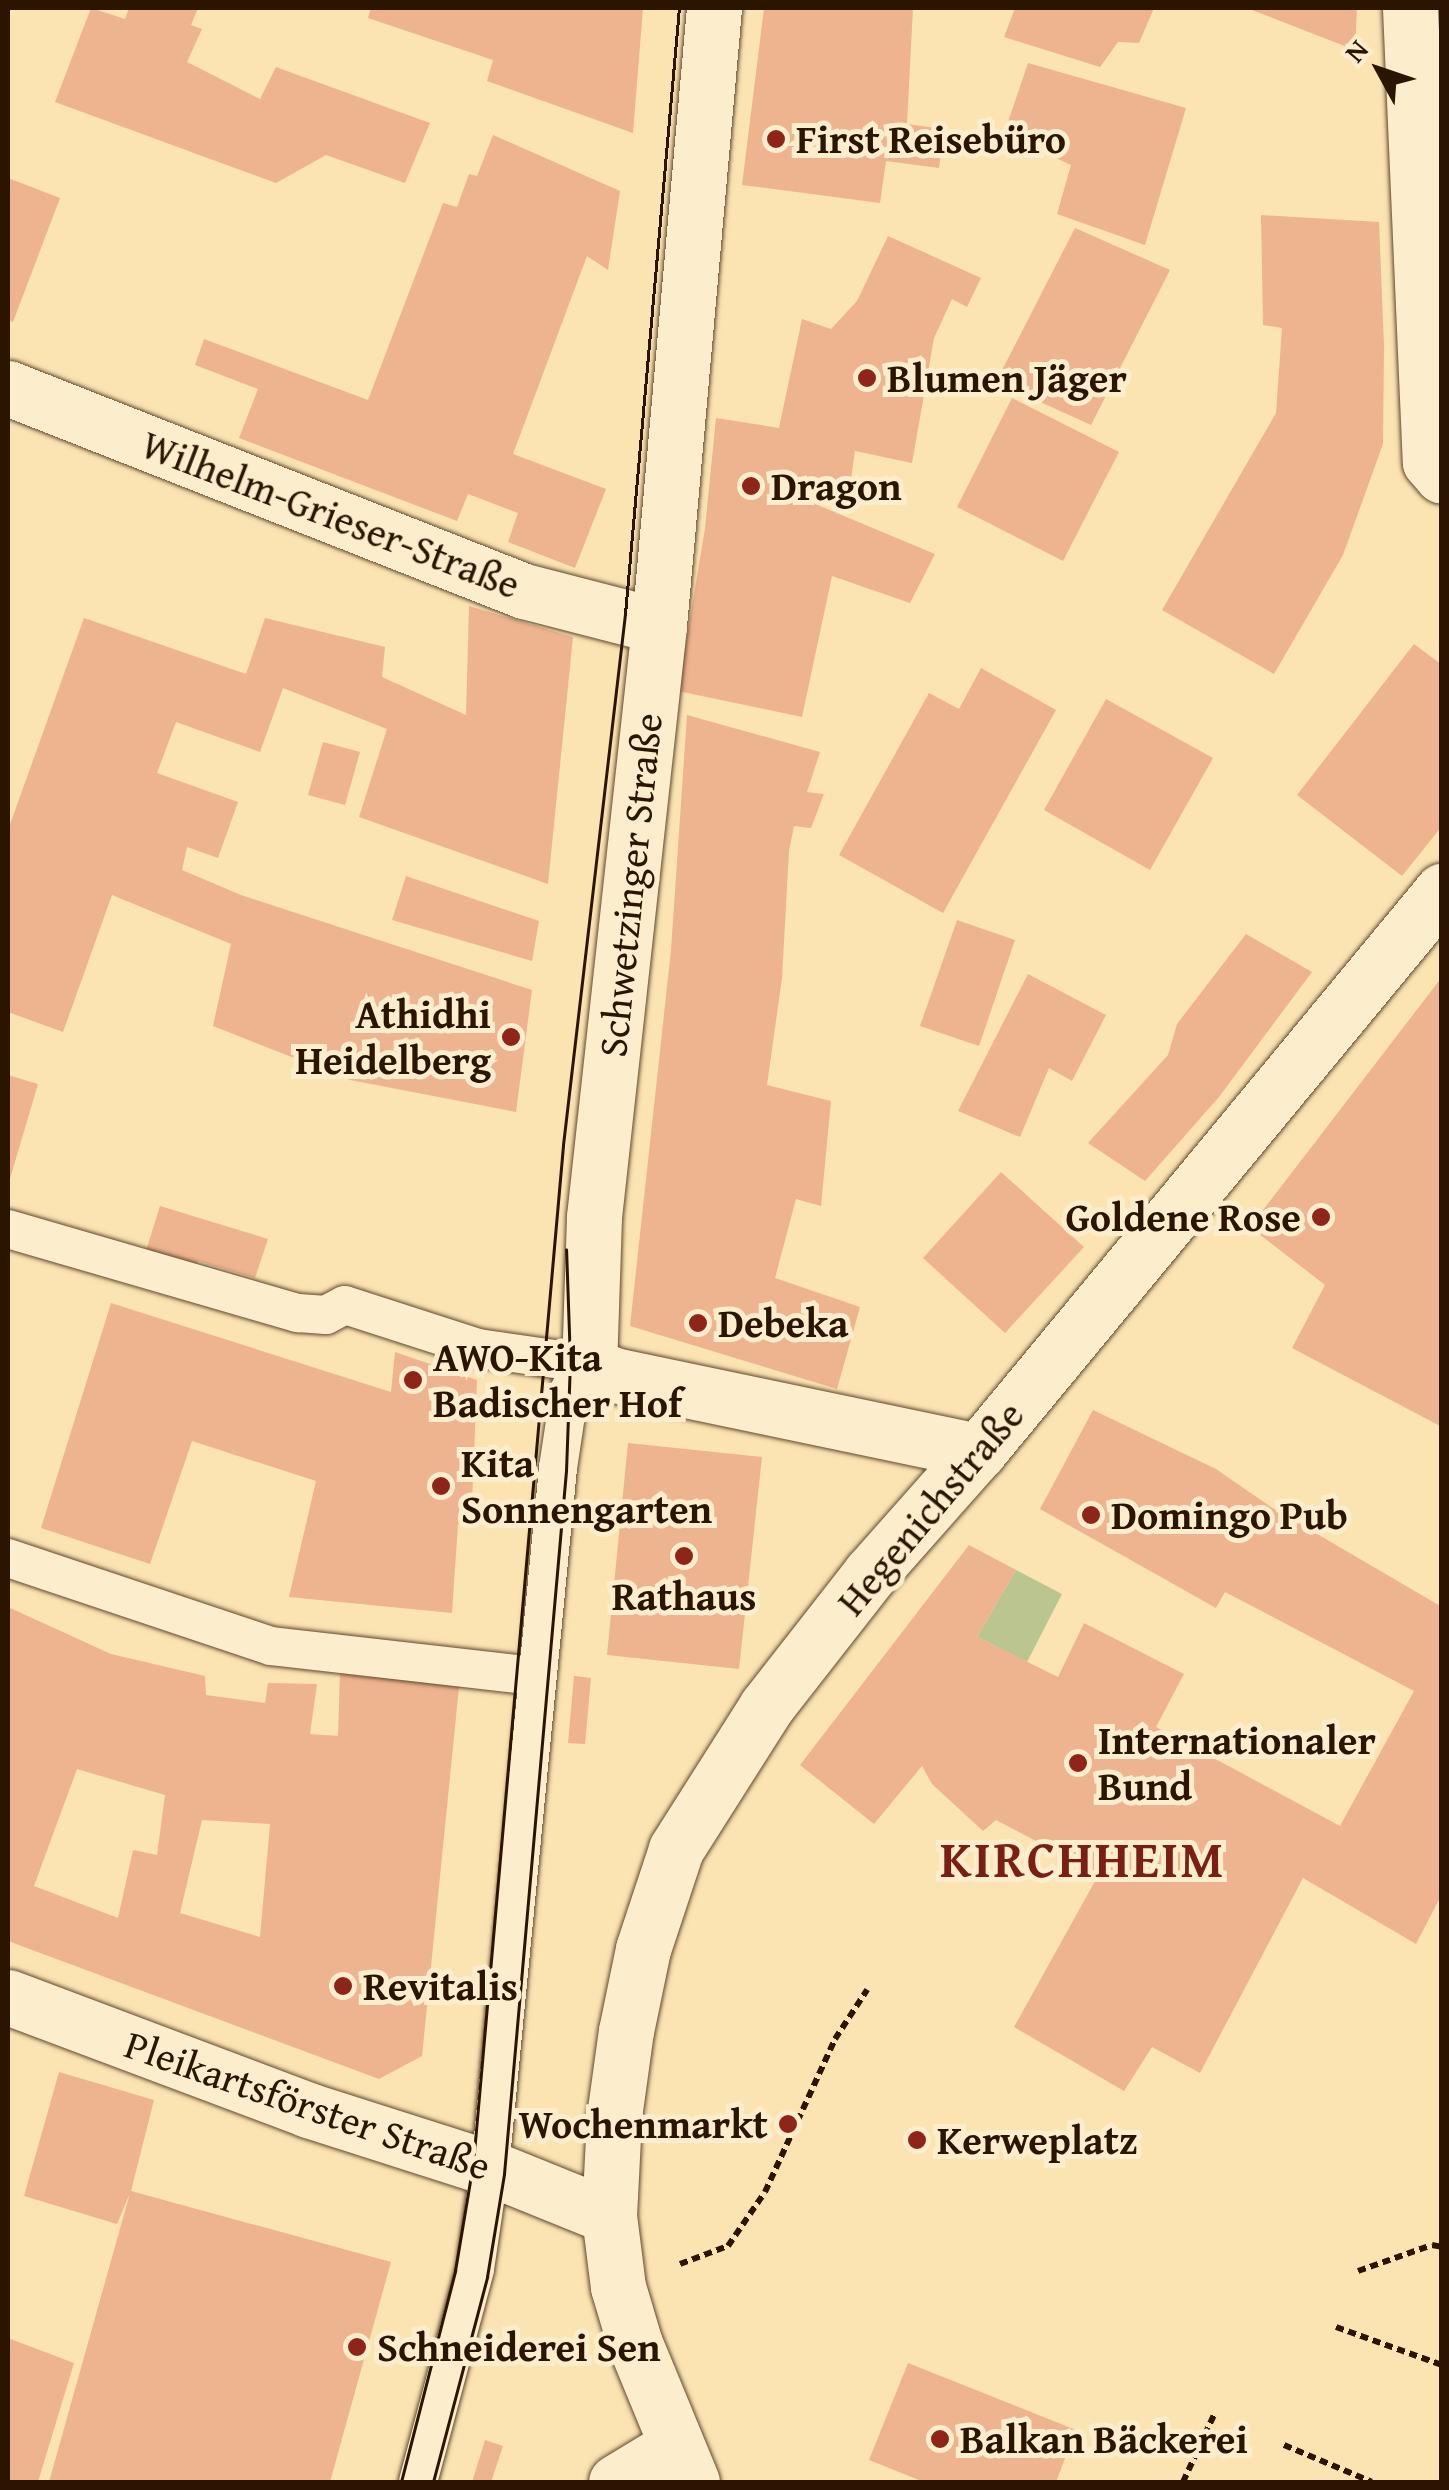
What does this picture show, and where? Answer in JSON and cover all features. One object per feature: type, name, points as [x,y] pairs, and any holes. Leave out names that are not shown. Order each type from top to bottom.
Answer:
[{"type":"street","name":"Schwetzinger Straße","points":[[589,1364],[594,1217],[659,626],[714,8]]},
{"type":"street","points":[[1410,8],[1436,469]]},
{"type":"street","name":"Wilhelm-Grieser-Straße","points":[[8,388],[524,591],[659,626]]},
{"type":"street","name":"Hegenichstraße","points":[[683,2464],[618,2286],[609,2216],[614,2117],[626,2031],[643,1948],[676,1849],[766,1707],[870,1574],[979,1451],[1442,891]]},
{"type":"street","points":[[589,1364],[634,1379],[979,1451]]},
{"type":"street","name":"Pleikartsförster Straße","points":[[8,1997],[308,2110],[482,2166],[609,2216]]},
{"type":"street","points":[[616,2482],[683,2464]]},
{"type":"lane","points":[[8,1229],[298,1313],[326,1315],[345,1305],[478,1348],[589,1364],[570,1389],[482,2166],[475,2269],[418,2482]]},
{"type":"lane","points":[[8,1558],[271,1646],[536,1676]]},
{"type":"path","points":[[618,2286],[728,2246],[764,2192],[835,2040],[867,1990]]},
{"type":"path","points":[[1358,2271],[1432,2245],[1442,2247]]},
{"type":"path","points":[[1336,2328],[1442,2366]]},
{"type":"path","points":[[1184,2482],[1214,2416]]},
{"type":"path","points":[[1284,2445],[1372,2482]]},
{"type":"green space","points":[[1016,1570],[1062,1594],[1027,1662],[977,1637]]},
{"type":"building","points":[[91,8],[125,19],[129,8],[198,8],[191,25],[202,29],[187,62],[260,99],[276,67],[430,123],[405,183],[326,155],[276,183],[55,102]]},
{"type":"building","points":[[371,8],[643,8],[633,133],[487,81],[493,60],[368,18]]},
{"type":"building","points":[[764,8],[913,8],[907,124],[944,129],[939,168],[886,161],[880,203],[742,185]]},
{"type":"building","points":[[1015,8],[1154,8],[1139,43],[1118,42],[1100,67],[1004,37]]},
{"type":"building","points":[[1247,8],[1357,8],[1355,50]]},
{"type":"building","points":[[1028,63],[1186,108],[1145,245],[1057,214],[1071,165],[1004,134]]},
{"type":"building","points":[[493,135],[620,191],[608,270],[587,256],[513,454],[606,489],[575,568],[508,542],[518,513],[468,494],[457,521],[239,438],[258,389],[195,365],[204,339],[368,400],[443,203],[457,207],[469,174],[477,176]]},
{"type":"building","points":[[8,178],[60,198],[13,322],[8,320]]},
{"type":"building","points":[[1261,215],[1379,222],[1384,346],[1383,444],[1343,555],[1274,674],[1162,610],[1276,413],[1282,328],[1263,325]]},
{"type":"building","points":[[1075,228],[1170,270],[1091,425],[996,382]]},
{"type":"building","points":[[888,236],[981,278],[967,307],[952,299],[934,338],[912,463],[855,451],[850,486],[822,484],[820,506],[935,554],[910,603],[832,576],[802,717],[678,691],[705,528],[716,418],[779,428],[802,319],[831,329],[857,301]]},
{"type":"building","points":[[1012,398],[1119,452],[1063,561],[957,507]]},
{"type":"building","points":[[469,606],[573,637],[548,884],[359,817],[387,729],[283,688],[260,752],[176,722],[157,773],[238,802],[218,858],[187,847],[182,870],[241,895],[532,990],[516,1112],[350,1080],[213,1026],[231,944],[112,895],[63,1032],[8,1012],[8,830],[84,618],[246,674],[265,618],[385,647],[382,677],[466,715]]},
{"type":"building","points":[[1414,644],[1442,665],[1442,826],[1402,876],[1297,795]]},
{"type":"building","points":[[981,668],[1056,710],[943,913],[839,855],[929,693],[959,709]]},
{"type":"building","points":[[1106,699],[1213,758],[1150,870],[1044,810]]},
{"type":"building","points":[[687,715],[820,752],[807,792],[824,794],[811,828],[794,826],[789,851],[782,978],[767,1085],[831,1101],[821,1206],[796,1199],[775,1278],[860,1307],[837,1389],[630,1326],[671,950]]},
{"type":"building","points":[[323,742],[360,752],[345,805],[308,795]]},
{"type":"building","points":[[406,876],[539,921],[532,961],[392,920]]},
{"type":"building","points":[[957,920],[1015,940],[979,1046],[920,1026]]},
{"type":"building","points":[[1246,934],[1312,972],[1219,1097],[1145,1181],[1088,1143],[1168,1055],[1177,1024]]},
{"type":"building","points":[[1028,974],[1106,1015],[1072,1081],[1049,1068],[1020,1137],[958,1111]]},
{"type":"building","points":[[1442,977],[1442,1427],[1292,1348],[1325,1285],[1250,1227]]},
{"type":"building","points":[[8,1075],[38,1084],[9,1182],[8,1182]]},
{"type":"building","points":[[1001,1172],[1084,1247],[1005,1333],[923,1258]]},
{"type":"building","points":[[160,1206],[268,1239],[255,1278],[198,1261],[196,1269],[145,1254]]},
{"type":"building","points":[[111,1303],[391,1392],[395,1352],[477,1380],[471,1528],[458,1524],[452,1613],[289,1597],[316,1481],[192,1441],[150,1564],[41,1528]]},
{"type":"building","points":[[1093,1410],[1216,1469],[1271,1507],[1442,1607],[1442,1894],[1416,1944],[1303,1878],[1200,2073],[1152,2047],[1124,2091],[1014,2027],[1099,1874],[996,1820],[983,1831],[932,1784],[922,1766],[874,1824],[800,1765],[969,1545],[1016,1570],[977,1637],[1058,1677],[1084,1623],[1184,1674],[1156,1727],[1340,1826],[1414,1691],[1225,1592],[1216,1608],[1040,1509]]},
{"type":"building","name":"Rathaus","points":[[628,1443],[762,1457],[739,1669],[607,1655]]},
{"type":"building","points":[[8,1607],[111,1654],[205,1676],[206,1695],[265,1703],[268,1683],[317,1684],[310,1734],[338,1736],[340,1672],[460,1677],[422,2056],[379,2079],[8,1941]],"holes":[[[77,1769],[165,1795],[157,1855],[133,1850],[118,1918],[34,1886]],[[202,1820],[270,1824],[260,1937],[180,1913]]]},
{"type":"building","points":[[574,1676],[591,1678],[585,1744],[568,1743]]},
{"type":"building","points":[[59,2072],[154,2100],[131,2191],[391,2262],[330,2482],[49,2482],[130,2193],[117,2224],[24,2196]]},
{"type":"building","points":[[8,2338],[74,2363],[38,2482],[8,2482]]},
{"type":"building","points":[[908,2363],[1076,2430],[1056,2482],[924,2482],[869,2460]]},
{"type":"building","points":[[485,2440],[503,2446],[491,2482],[472,2482]]},
{"type":"tram line","points":[[401,2482],[455,2271],[473,2164],[563,1145],[625,614],[679,8]]},
{"type":"tram line","points":[[433,2482],[487,2277],[504,2174],[566,1471],[570,1362],[566,1250]]},
{"type":"place","name":"First Reisebüro","points":[[776,139]]},
{"type":"place","name":"Blumen Jäger","points":[[867,378]]},
{"type":"place","name":"Dragon","points":[[751,486]]},
{"type":"place","name":"Athidhi Heidelberg","points":[[511,1037]]},
{"type":"place","name":"Goldene Rose","points":[[1321,1217]]},
{"type":"place","name":"Debeka","points":[[698,1323]]},
{"type":"place","name":"AWO-Kita Badischer Hof","points":[[413,1380]]},
{"type":"place","name":"Kita Sonnengarten","points":[[441,1486]]},
{"type":"place","name":"Domingo Pub","points":[[1091,1515]]},
{"type":"place","name":"Rathaus","points":[[684,1556]]},
{"type":"place","name":"Internationaler Bund","points":[[1078,1763]]},
{"type":"place","name":"Revitalis","points":[[343,1986]]},
{"type":"place","name":"Wochenmarkt","points":[[788,2124]]},
{"type":"place","name":"Kerweplatz","points":[[917,2140]]},
{"type":"place","name":"Schneiderei Sen","points":[[357,2347]]},
{"type":"place","name":"Balkan Bäckerei","points":[[940,2439]]},
{"type":"district","name":"KIRCHHEIM","points":[[1083,1859]]}]
